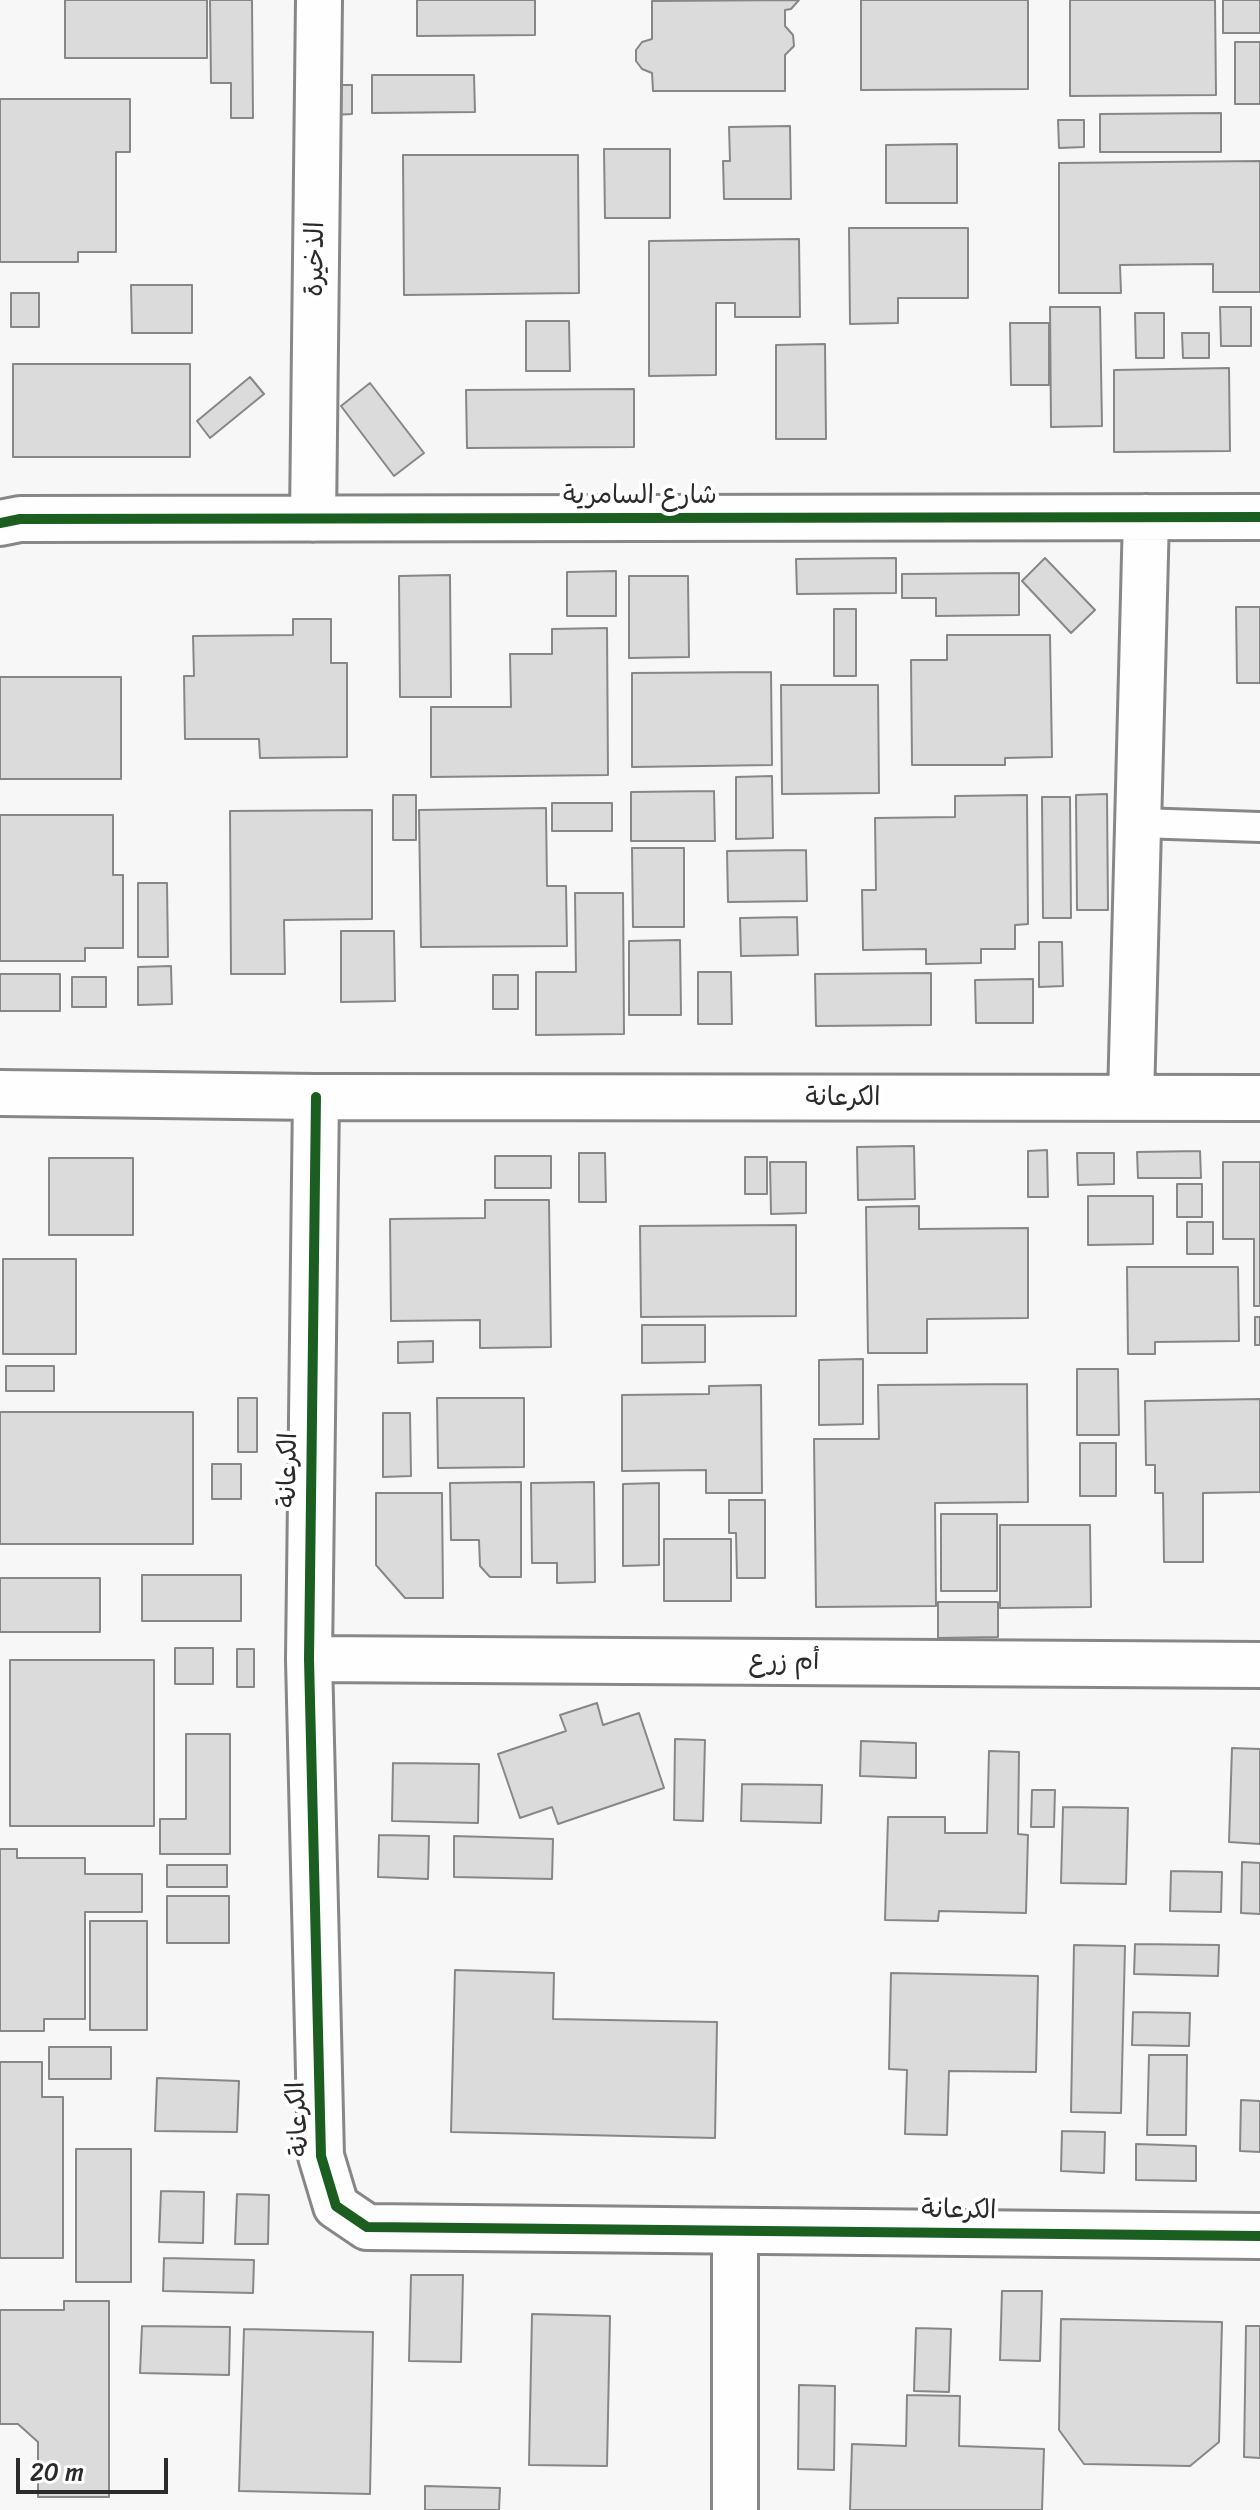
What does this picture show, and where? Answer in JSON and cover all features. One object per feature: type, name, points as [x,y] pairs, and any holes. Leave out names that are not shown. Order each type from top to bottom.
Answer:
[{"type":"street","name":"الذخيرة","points":[[313,519],[319,0]]},
{"type":"street","name":"شارع السامرية","points":[[7,517],[1260,517]]},
{"type":"street","points":[[1131,1098],[1146,517]]},
{"type":"street","name":"الكرعانة","points":[[0,1093],[316,1097],[1260,1098]]},
{"type":"street","name":"الكرعانة","points":[[316,1097],[309,1659],[321,2156],[336,2206],[367,2227],[1260,2236]]},
{"type":"street","name":"أم زرع","points":[[309,1659],[1260,1665]]},
{"type":"street","points":[[735,2231],[735,2510]]},
{"type":"lane","points":[[1139,823],[1260,827]]},
{"type":"building","points":[[65,0],[207,0],[207,58],[65,58]]},
{"type":"building","points":[[210,0],[252,0],[253,118],[231,118],[231,83],[211,83]]},
{"type":"building","points":[[417,0],[535,0],[535,35],[417,36]]},
{"type":"building","points":[[799,0],[791,9],[785,10],[785,26],[793,35],[794,46],[785,55],[785,91],[653,91],[652,73],[642,69],[636,61],[636,50],[642,42],[652,39],[652,1]]},
{"type":"building","points":[[861,0],[1028,0],[1028,89],[861,90]]},
{"type":"building","points":[[1070,0],[1215,0],[1216,95],[1070,96]]},
{"type":"building","points":[[1223,0],[1260,0],[1260,33],[1223,33]]},
{"type":"building","points":[[1235,42],[1260,42],[1260,104],[1235,104]]},
{"type":"building","points":[[372,75],[474,75],[475,112],[372,113]]},
{"type":"building","points":[[333,85],[352,85],[352,114],[333,115]]},
{"type":"building","points":[[0,99],[130,99],[130,152],[116,152],[116,252],[78,252],[78,262],[0,262]]},
{"type":"building","points":[[1221,113],[1221,152],[1100,152],[1100,114]]},
{"type":"building","points":[[1058,120],[1084,120],[1084,147],[1059,148]]},
{"type":"building","points":[[790,126],[791,199],[724,199],[723,161],[730,161],[729,127]]},
{"type":"building","points":[[957,144],[957,203],[886,203],[886,145]]},
{"type":"building","points":[[604,149],[670,149],[670,218],[605,218]]},
{"type":"building","points":[[403,155],[578,155],[579,293],[404,295]]},
{"type":"building","points":[[1260,161],[1260,292],[1213,292],[1213,264],[1120,265],[1121,293],[1059,293],[1059,163]]},
{"type":"building","points":[[849,228],[968,228],[968,298],[898,298],[898,323],[850,324]]},
{"type":"building","points":[[799,239],[800,317],[735,317],[735,303],[716,303],[716,375],[649,376],[649,241]]},
{"type":"building","points":[[131,285],[192,285],[192,333],[132,333]]},
{"type":"building","points":[[11,293],[39,293],[39,327],[11,327]]},
{"type":"building","points":[[1050,307],[1100,307],[1102,426],[1051,427]]},
{"type":"building","points":[[1220,307],[1251,307],[1251,346],[1221,346]]},
{"type":"building","points":[[1135,313],[1164,313],[1164,358],[1136,358]]},
{"type":"building","points":[[526,321],[569,321],[570,371],[526,371]]},
{"type":"building","points":[[1010,323],[1049,323],[1049,385],[1011,385]]},
{"type":"building","points":[[1182,333],[1209,333],[1209,358],[1183,358]]},
{"type":"building","points":[[825,344],[826,439],[776,439],[776,345]]},
{"type":"building","points":[[13,364],[190,364],[190,457],[13,457]]},
{"type":"building","points":[[1229,368],[1230,451],[1114,452],[1114,370]]},
{"type":"building","points":[[250,377],[264,394],[210,438],[197,421]]},
{"type":"building","points":[[370,383],[424,453],[394,476],[341,406]]},
{"type":"building","points":[[634,389],[634,447],[467,448],[466,390]]},
{"type":"building","points":[[896,558],[896,593],[797,594],[796,559]]},
{"type":"building","points":[[1045,558],[1095,610],[1071,633],[1022,581]]},
{"type":"building","points":[[616,571],[616,616],[567,616],[567,572]]},
{"type":"building","points":[[1019,573],[1019,615],[936,616],[936,598],[902,598],[902,574]]},
{"type":"building","points":[[450,575],[451,697],[400,697],[399,576]]},
{"type":"building","points":[[629,576],[688,576],[689,657],[629,658]]},
{"type":"building","points":[[1236,607],[1260,607],[1260,683],[1237,683]]},
{"type":"building","points":[[834,609],[856,609],[856,676],[834,676]]},
{"type":"building","points":[[293,619],[331,619],[331,663],[347,663],[347,757],[260,758],[259,739],[185,739],[184,676],[194,676],[193,636],[293,635]]},
{"type":"building","points":[[607,628],[608,775],[431,777],[431,707],[511,707],[510,654],[552,654],[552,629]]},
{"type":"building","points":[[947,635],[1050,635],[1052,757],[1005,758],[1005,765],[912,765],[911,660],[947,660]]},
{"type":"building","points":[[771,672],[772,765],[632,767],[632,673]]},
{"type":"building","points":[[0,677],[121,677],[121,779],[0,779]]},
{"type":"building","points":[[781,685],[878,685],[879,793],[782,794]]},
{"type":"building","points":[[772,776],[773,838],[736,839],[736,777]]},
{"type":"building","points":[[714,791],[715,841],[631,841],[631,792]]},
{"type":"building","points":[[1107,794],[1108,910],[1077,910],[1076,795]]},
{"type":"building","points":[[393,795],[416,795],[416,840],[393,840]]},
{"type":"building","points":[[1027,795],[1028,924],[1015,925],[1015,949],[981,949],[981,963],[926,964],[926,949],[863,950],[862,890],[876,890],[875,818],[955,817],[955,796]]},
{"type":"building","points":[[1042,797],[1070,797],[1071,918],[1043,918]]},
{"type":"building","points":[[552,803],[612,803],[612,831],[552,831]]},
{"type":"building","points":[[546,808],[547,886],[566,886],[567,946],[421,947],[419,810]]},
{"type":"building","points":[[372,810],[372,919],[284,920],[285,974],[231,974],[230,811]]},
{"type":"building","points":[[0,815],[113,815],[113,875],[123,875],[123,948],[85,948],[85,961],[0,961]]},
{"type":"building","points":[[632,848],[684,848],[684,927],[633,927]]},
{"type":"building","points":[[806,850],[807,901],[728,902],[727,851]]},
{"type":"building","points":[[138,883],[167,883],[168,957],[138,957]]},
{"type":"building","points":[[575,893],[623,893],[624,1034],[536,1035],[536,972],[576,972]]},
{"type":"building","points":[[797,917],[798,955],[741,956],[740,918]]},
{"type":"building","points":[[341,931],[394,931],[395,1001],[341,1002]]},
{"type":"building","points":[[680,940],[681,1015],[629,1015],[629,941]]},
{"type":"building","points":[[1039,942],[1062,942],[1063,986],[1039,987]]},
{"type":"building","points":[[171,966],[172,1004],[138,1005],[138,967]]},
{"type":"building","points":[[698,972],[731,972],[732,1024],[698,1024]]},
{"type":"building","points":[[931,973],[931,1025],[816,1026],[815,974]]},
{"type":"building","points":[[0,974],[60,974],[60,1011],[0,1011]]},
{"type":"building","points":[[493,975],[518,975],[518,1009],[493,1009]]},
{"type":"building","points":[[72,977],[106,977],[106,1007],[72,1007]]},
{"type":"building","points":[[1033,979],[1033,1023],[976,1023],[975,980]]},
{"type":"building","points":[[914,1146],[915,1199],[858,1200],[857,1147]]},
{"type":"building","points":[[1047,1150],[1048,1197],[1028,1197],[1028,1151]]},
{"type":"building","points":[[1200,1151],[1201,1178],[1138,1178],[1137,1152]]},
{"type":"building","points":[[579,1153],[605,1153],[606,1202],[579,1202]]},
{"type":"building","points":[[1077,1153],[1114,1153],[1114,1184],[1078,1185]]},
{"type":"building","points":[[495,1156],[551,1156],[551,1188],[495,1188]]},
{"type":"building","points":[[745,1157],[767,1157],[767,1194],[745,1194]]},
{"type":"building","points":[[49,1158],[133,1158],[133,1235],[49,1235]]},
{"type":"building","points":[[770,1162],[806,1162],[806,1213],[771,1214]]},
{"type":"building","points":[[1223,1162],[1260,1162],[1260,1306],[1254,1306],[1254,1239],[1223,1239]]},
{"type":"building","points":[[1177,1184],[1202,1184],[1202,1217],[1177,1217]]},
{"type":"building","points":[[1088,1196],[1153,1196],[1153,1244],[1088,1245]]},
{"type":"building","points":[[485,1200],[549,1200],[551,1347],[480,1348],[480,1320],[391,1321],[390,1219],[485,1218]]},
{"type":"building","points":[[919,1206],[919,1229],[1028,1228],[1028,1318],[927,1319],[927,1353],[868,1353],[866,1207]]},
{"type":"building","points":[[1187,1222],[1213,1222],[1213,1254],[1187,1254]]},
{"type":"building","points":[[796,1225],[796,1316],[641,1317],[640,1226]]},
{"type":"building","points":[[3,1259],[76,1259],[76,1354],[3,1354]]},
{"type":"building","points":[[1127,1267],[1238,1267],[1239,1341],[1155,1342],[1155,1354],[1128,1354]]},
{"type":"building","points":[[1255,1317],[1260,1317],[1260,1345],[1255,1345]]},
{"type":"building","points":[[642,1325],[705,1325],[705,1362],[642,1363]]},
{"type":"building","points":[[433,1341],[433,1362],[398,1363],[398,1342]]},
{"type":"building","points":[[863,1359],[863,1424],[819,1425],[819,1360]]},
{"type":"building","points":[[6,1366],[54,1366],[54,1391],[6,1391]]},
{"type":"building","points":[[1077,1369],[1118,1369],[1119,1435],[1077,1435]]},
{"type":"building","points":[[1027,1384],[1028,1502],[935,1503],[936,1606],[816,1607],[814,1439],[879,1439],[878,1385]]},
{"type":"building","points":[[761,1385],[762,1493],[706,1493],[706,1470],[622,1471],[622,1395],[709,1394],[709,1386]]},
{"type":"building","points":[[238,1398],[257,1398],[257,1452],[238,1452]]},
{"type":"building","points":[[437,1398],[524,1398],[524,1467],[438,1468]]},
{"type":"building","points":[[1260,1399],[1260,1492],[1203,1493],[1203,1562],[1164,1562],[1163,1493],[1155,1493],[1155,1465],[1146,1465],[1145,1401]]},
{"type":"building","points":[[0,1412],[193,1412],[193,1544],[0,1544]]},
{"type":"building","points":[[383,1413],[410,1413],[411,1476],[383,1477]]},
{"type":"building","points":[[1080,1443],[1116,1443],[1116,1496],[1080,1496]]},
{"type":"building","points":[[212,1464],[241,1464],[241,1499],[212,1499]]},
{"type":"building","points":[[521,1482],[521,1577],[490,1577],[480,1566],[479,1540],[451,1540],[450,1483]]},
{"type":"building","points":[[594,1482],[595,1582],[557,1583],[557,1563],[532,1563],[531,1483]]},
{"type":"building","points":[[659,1483],[659,1565],[623,1566],[623,1484]]},
{"type":"building","points":[[376,1493],[442,1493],[443,1598],[405,1598],[376,1565]]},
{"type":"building","points":[[729,1500],[765,1500],[765,1578],[737,1578],[736,1533],[729,1533]]},
{"type":"building","points":[[941,1514],[997,1514],[997,1591],[941,1591]]},
{"type":"building","points":[[1000,1525],[1090,1525],[1091,1607],[1000,1608]]},
{"type":"building","points":[[664,1539],[731,1539],[731,1601],[664,1601]]},
{"type":"building","points":[[142,1575],[241,1575],[241,1621],[142,1621]]},
{"type":"building","points":[[0,1578],[100,1578],[100,1632],[0,1632]]},
{"type":"building","points":[[938,1602],[998,1602],[998,1637],[938,1638]]},
{"type":"building","points":[[175,1648],[213,1648],[213,1684],[175,1684]]},
{"type":"building","points":[[237,1649],[254,1649],[254,1687],[237,1687]]},
{"type":"building","points":[[10,1660],[154,1660],[154,1826],[10,1826]]},
{"type":"building","points":[[597,1703],[603,1725],[639,1713],[664,1788],[558,1824],[552,1807],[520,1818],[498,1754],[566,1731],[560,1715]]},
{"type":"building","points":[[186,1734],[230,1734],[230,1854],[160,1854],[160,1819],[186,1819]]},
{"type":"building","points":[[675,1739],[705,1740],[703,1821],[674,1820]]},
{"type":"building","points":[[861,1741],[916,1743],[916,1778],[860,1776]]},
{"type":"building","points":[[1232,1748],[1260,1749],[1260,1844],[1229,1842]]},
{"type":"building","points":[[989,1751],[1019,1752],[1018,1834],[1028,1835],[1026,1913],[939,1911],[938,1921],[885,1920],[888,1817],[945,1817],[945,1833],[987,1833]]},
{"type":"building","points":[[393,1763],[479,1764],[478,1823],[392,1821]]},
{"type":"building","points":[[742,1784],[822,1785],[821,1823],[741,1821]]},
{"type":"building","points":[[1032,1790],[1055,1790],[1054,1827],[1031,1827]]},
{"type":"building","points":[[1063,1807],[1128,1808],[1126,1884],[1061,1883]]},
{"type":"building","points":[[379,1835],[429,1836],[428,1879],[378,1877]]},
{"type":"building","points":[[454,1836],[553,1839],[552,1879],[454,1877]]},
{"type":"building","points":[[0,1849],[17,1849],[17,1858],[85,1858],[85,1874],[142,1874],[142,1912],[85,1912],[85,2019],[44,2019],[44,2031],[0,2031]]},
{"type":"building","points":[[1242,1862],[1260,1863],[1260,1914],[1241,1913]]},
{"type":"building","points":[[167,1865],[227,1865],[227,1887],[167,1887]]},
{"type":"building","points":[[1171,1871],[1222,1872],[1221,1912],[1170,1911]]},
{"type":"building","points":[[167,1896],[229,1896],[229,1943],[167,1943]]},
{"type":"building","points":[[90,1921],[147,1921],[147,2030],[90,2030]]},
{"type":"building","points":[[1135,1944],[1219,1945],[1218,1976],[1134,1974]]},
{"type":"building","points":[[1074,1945],[1125,1946],[1121,2113],[1071,2112]]},
{"type":"building","points":[[455,1970],[554,1973],[553,2019],[717,2022],[715,2138],[451,2132]]},
{"type":"building","points":[[891,1973],[1038,1976],[1036,2072],[949,2071],[947,2135],[905,2134],[907,2070],[889,2069]]},
{"type":"building","points":[[1133,2012],[1190,2013],[1189,2046],[1132,2045]]},
{"type":"building","points":[[49,2047],[111,2047],[111,2079],[49,2079]]},
{"type":"building","points":[[1149,2055],[1187,2055],[1186,2135],[1147,2135]]},
{"type":"building","points":[[0,2062],[42,2062],[42,2097],[63,2097],[63,2258],[0,2258]]},
{"type":"building","points":[[157,2078],[239,2081],[237,2132],[155,2131]]},
{"type":"building","points":[[1241,2100],[1260,2101],[1260,2152],[1240,2151]]},
{"type":"building","points":[[1062,2131],[1105,2132],[1104,2173],[1061,2171]]},
{"type":"building","points":[[1136,2144],[1196,2146],[1196,2181],[1136,2180]]},
{"type":"building","points":[[76,2149],[131,2149],[131,2282],[76,2282]]},
{"type":"building","points":[[161,2191],[204,2192],[203,2243],[159,2242]]},
{"type":"building","points":[[237,2194],[269,2195],[268,2244],[235,2244]]},
{"type":"building","points":[[164,2258],[254,2260],[253,2293],[163,2291]]},
{"type":"building","points":[[411,2275],[463,2275],[461,2362],[409,2361]]},
{"type":"building","points":[[1002,2291],[1042,2291],[1040,2361],[1000,2360]]},
{"type":"building","points":[[64,2301],[109,2301],[109,2497],[38,2497],[38,2442],[18,2424],[0,2424],[0,2310],[64,2310]]},
{"type":"building","points":[[532,2314],[610,2316],[607,2466],[529,2465]]},
{"type":"building","points":[[1061,2319],[1222,2322],[1219,2442],[1190,2466],[1084,2464],[1059,2430]]},
{"type":"building","points":[[142,2326],[230,2327],[229,2375],[140,2373]]},
{"type":"building","points":[[1246,2326],[1260,2326],[1260,2458],[1244,2457]]},
{"type":"building","points":[[916,2328],[951,2329],[949,2392],[914,2391]]},
{"type":"building","points":[[244,2329],[373,2332],[370,2494],[239,2491]]},
{"type":"building","points":[[799,2385],[835,2386],[834,2470],[798,2469]]},
{"type":"building","points":[[907,2395],[960,2396],[959,2446],[1044,2449],[1042,2510],[850,2510],[852,2444],[906,2446]]},
{"type":"building","points":[[425,2486],[500,2488],[499,2510],[425,2510]]},
{"type":"cycle path","points":[[0,523],[20,519],[1260,517]]},
{"type":"cycle path","points":[[316,1097],[309,1659],[321,2156],[336,2206],[367,2227],[1260,2236]]}]
